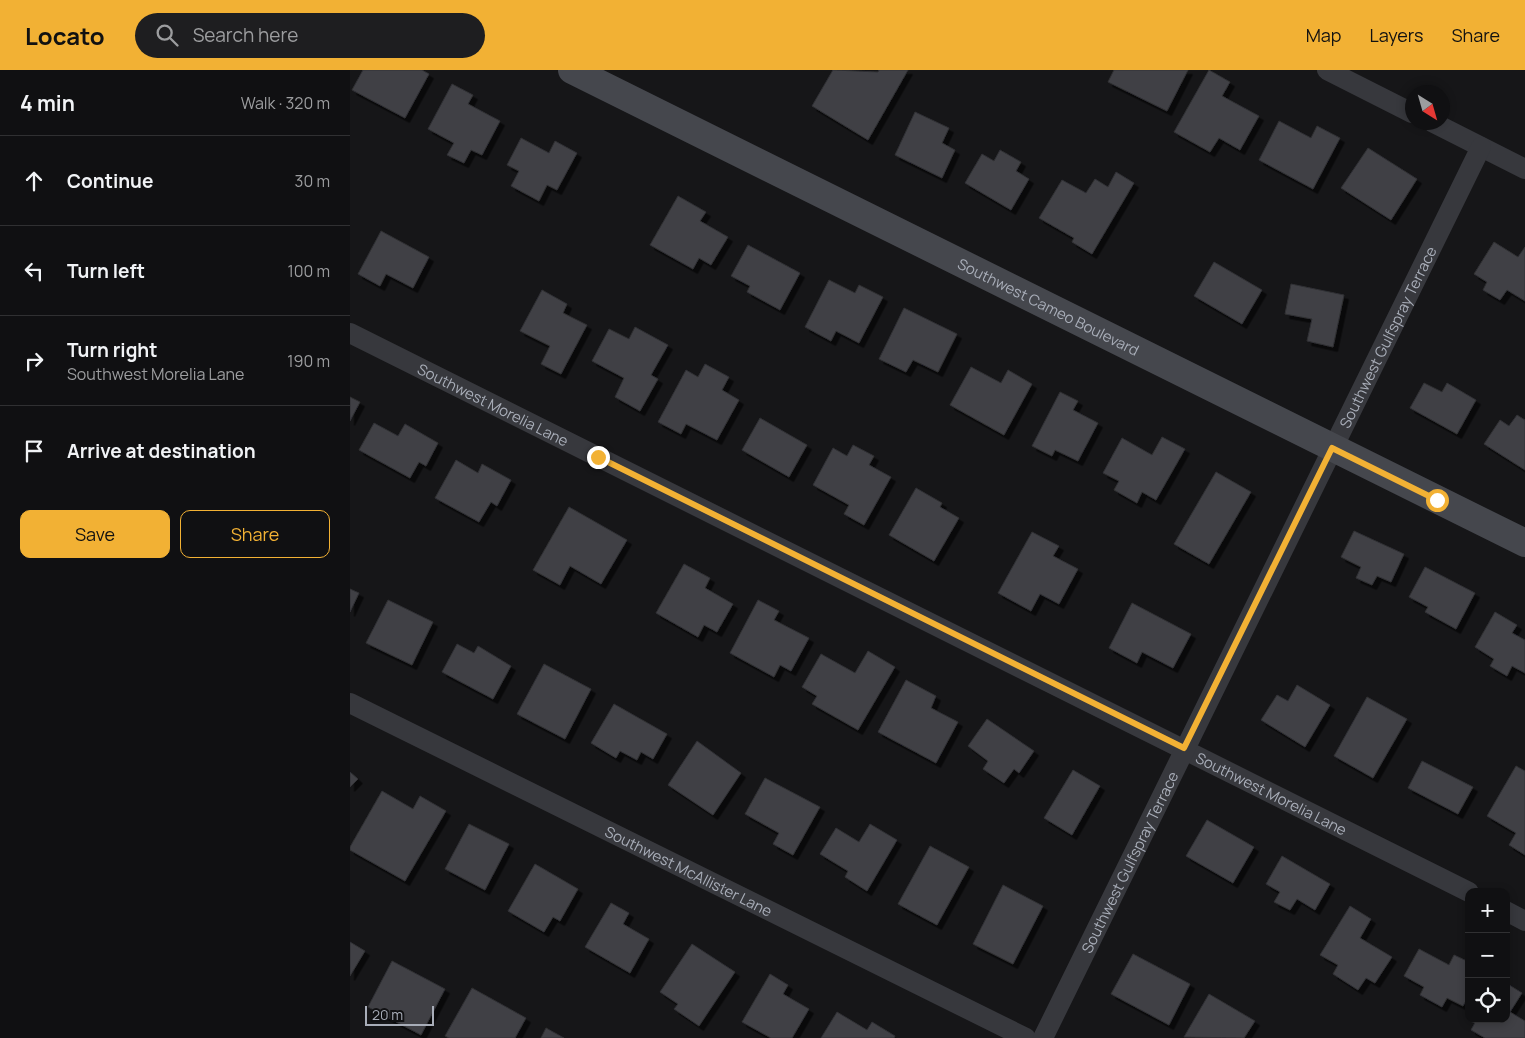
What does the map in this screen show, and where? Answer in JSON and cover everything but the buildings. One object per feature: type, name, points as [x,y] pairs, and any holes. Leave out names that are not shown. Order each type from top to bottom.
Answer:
[{"type":"street","name":"Southwest Cameo Boulevard","points":[[572,70],[1525,543]]},
{"type":"street","points":[[1327,70],[1405,109]]},
{"type":"street","points":[[1448,130],[1525,169]]},
{"type":"street","name":"Southwest Gulfspray Terrace","points":[[1043,1038],[1481,147]]},
{"type":"street","name":"Southwest Morelia Lane","points":[[350,333],[1465,890]]},
{"type":"street","name":"Southwest McAllister Lane","points":[[350,702],[1026,1038]]},
{"type":"street","points":[[1510,913],[1525,921]]},
{"type":"route","points":[[598,457],[1184,748],[1332,448],[1437,500]]}]
